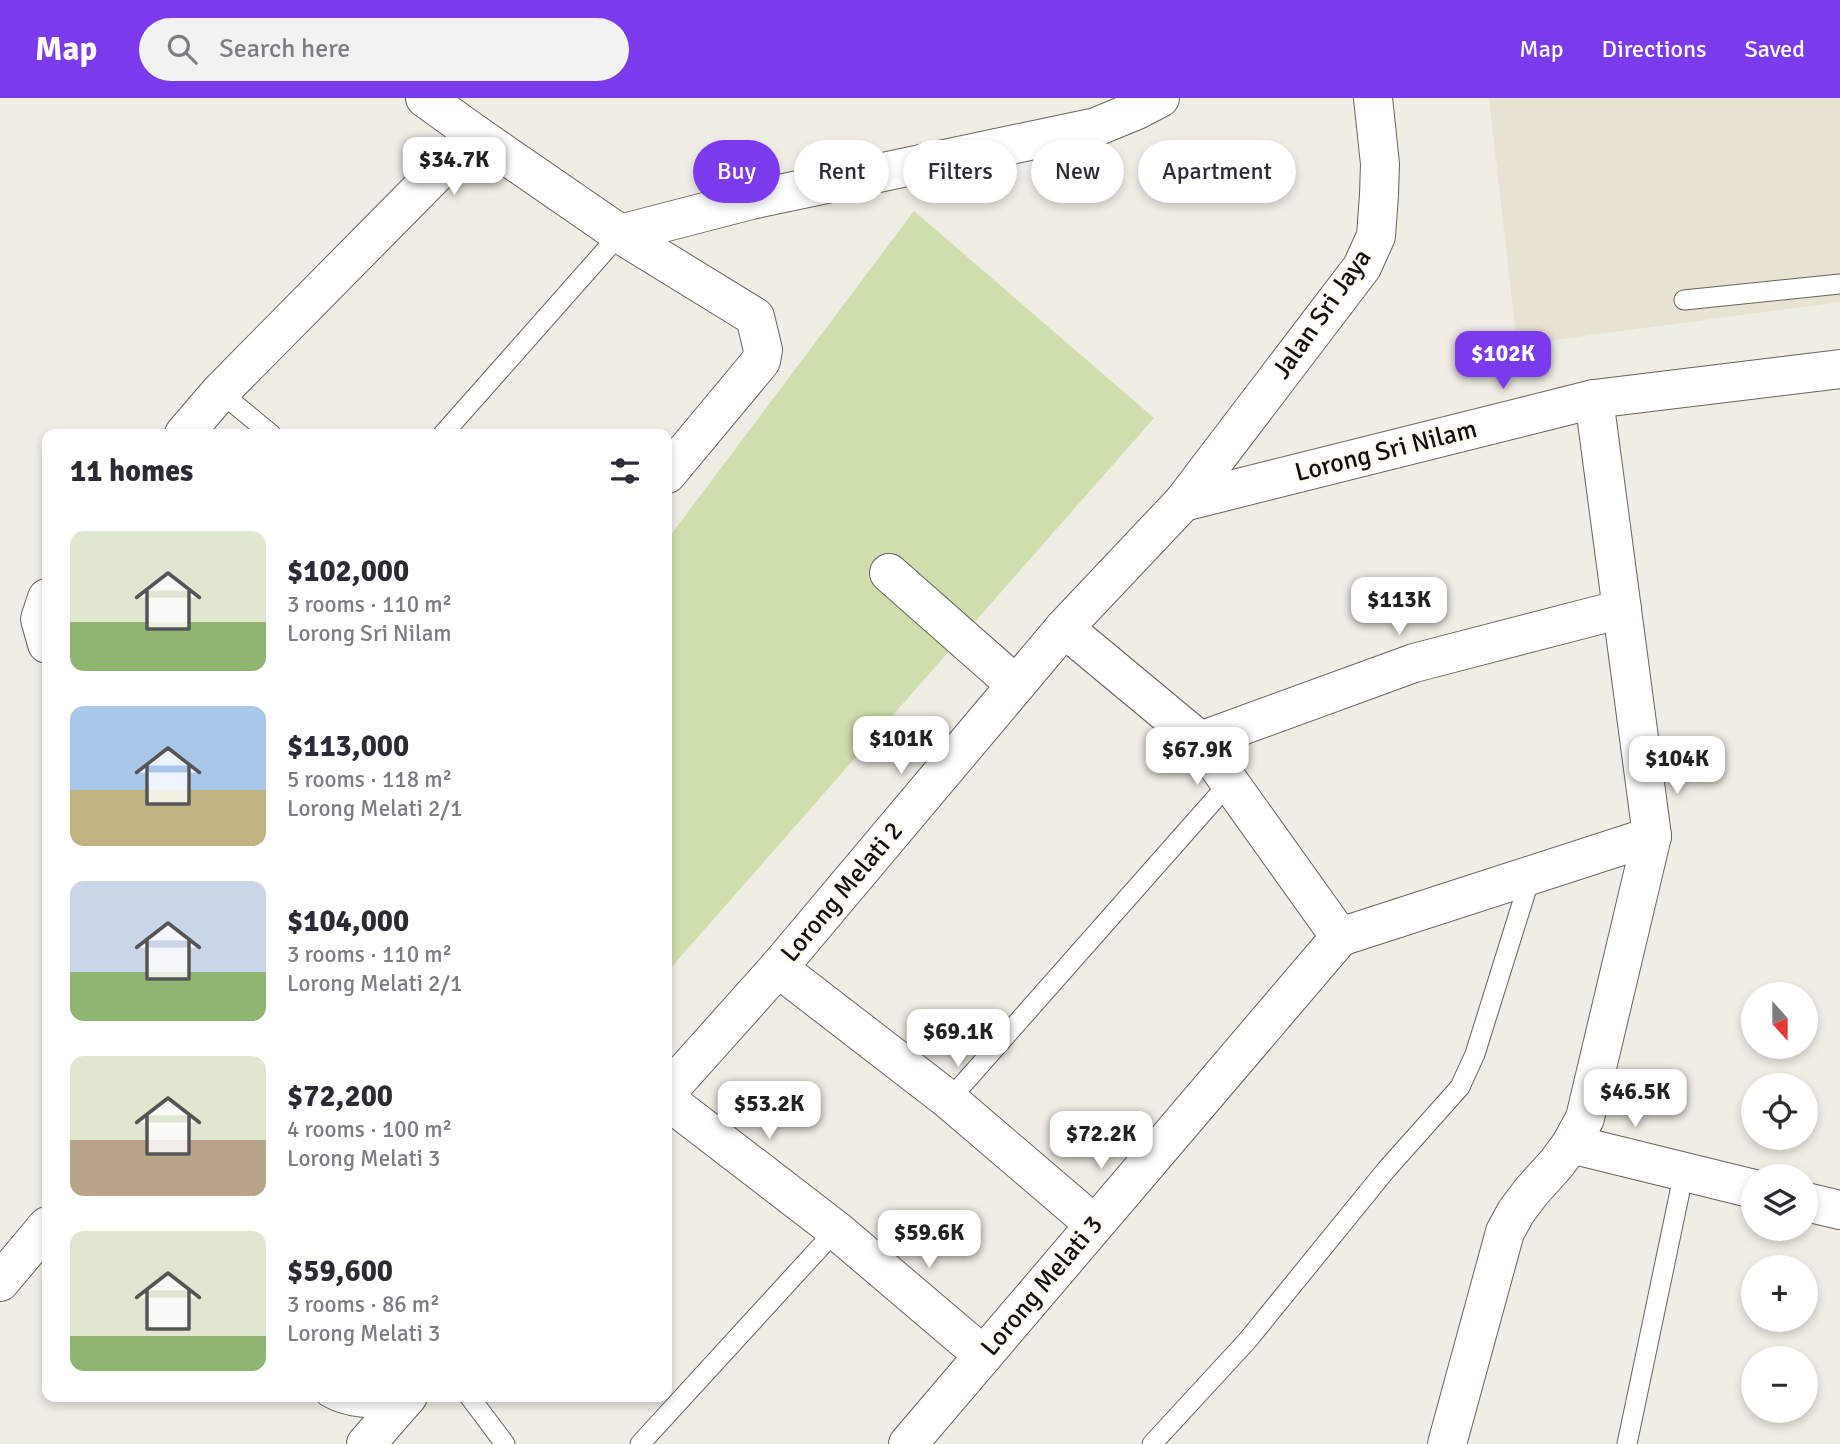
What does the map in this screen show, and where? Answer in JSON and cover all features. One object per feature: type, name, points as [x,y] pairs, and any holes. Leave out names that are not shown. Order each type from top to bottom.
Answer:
[{"type":"street","points":[[425,98],[620,234],[755,317],[763,351],[761,361],[672,468]]},
{"type":"street","points":[[620,234],[751,200],[1096,127],[1160,98]]},
{"type":"street","name":"Jalan Sri Jaya","points":[[1183,502],[1362,267],[1376,236],[1379,195],[1380,164],[1373,98]]},
{"type":"street","points":[[188,429],[220,392],[474,134]]},
{"type":"street","name":"Lorong Sri Nilam","points":[[1183,502],[1594,398],[1840,369]]},
{"type":"street","points":[[1447,1444],[1505,1232],[1531,1192],[1571,1144],[1585,1118],[1652,836],[1594,398]]},
{"type":"street","name":"Lorong Melati 2","points":[[672,1086],[778,968],[1064,628],[1183,502]]},
{"type":"street","points":[[889,573],[1016,685]]},
{"type":"street","points":[[1200,741],[1414,663],[1622,609]]},
{"type":"street","points":[[1064,628],[1200,741],[1340,937],[1652,836]]},
{"type":"street","name":"Lorong Melati 3","points":[[908,1444],[1340,937]]},
{"type":"street","points":[[778,968],[949,1100],[1094,1224]]},
{"type":"street","points":[[672,1104],[836,1230],[983,1355]]},
{"type":"street","points":[[1571,1144],[1741,1186]]},
{"type":"street","points":[[1818,1205],[1840,1210]]},
{"type":"street","points":[[0,1282],[42,1232]]},
{"type":"street","points":[[366,1444],[403,1402]]},
{"type":"lane","points":[[447,429],[620,234]]},
{"type":"lane","points":[[1684,300],[1840,284]]},
{"type":"lane","points":[[220,392],[265,429]]},
{"type":"lane","points":[[949,1100],[1230,782]]},
{"type":"lane","points":[[1152,1444],[1247,1341],[1386,1170],[1460,1087],[1479,1041],[1531,876]]},
{"type":"lane","points":[[1627,1444],[1684,1172]]},
{"type":"lane","points":[[640,1444],[836,1230]]},
{"type":"lane","points":[[335,1402],[377,1409],[401,1402]]},
{"type":"lane","points":[[474,1402],[505,1444]]},
{"type":"shaded area","points":[[1489,98],[1840,98],[1840,302],[1517,345]]},
{"type":"green space","points":[[914,211],[1154,418],[672,966],[672,533]]}]
